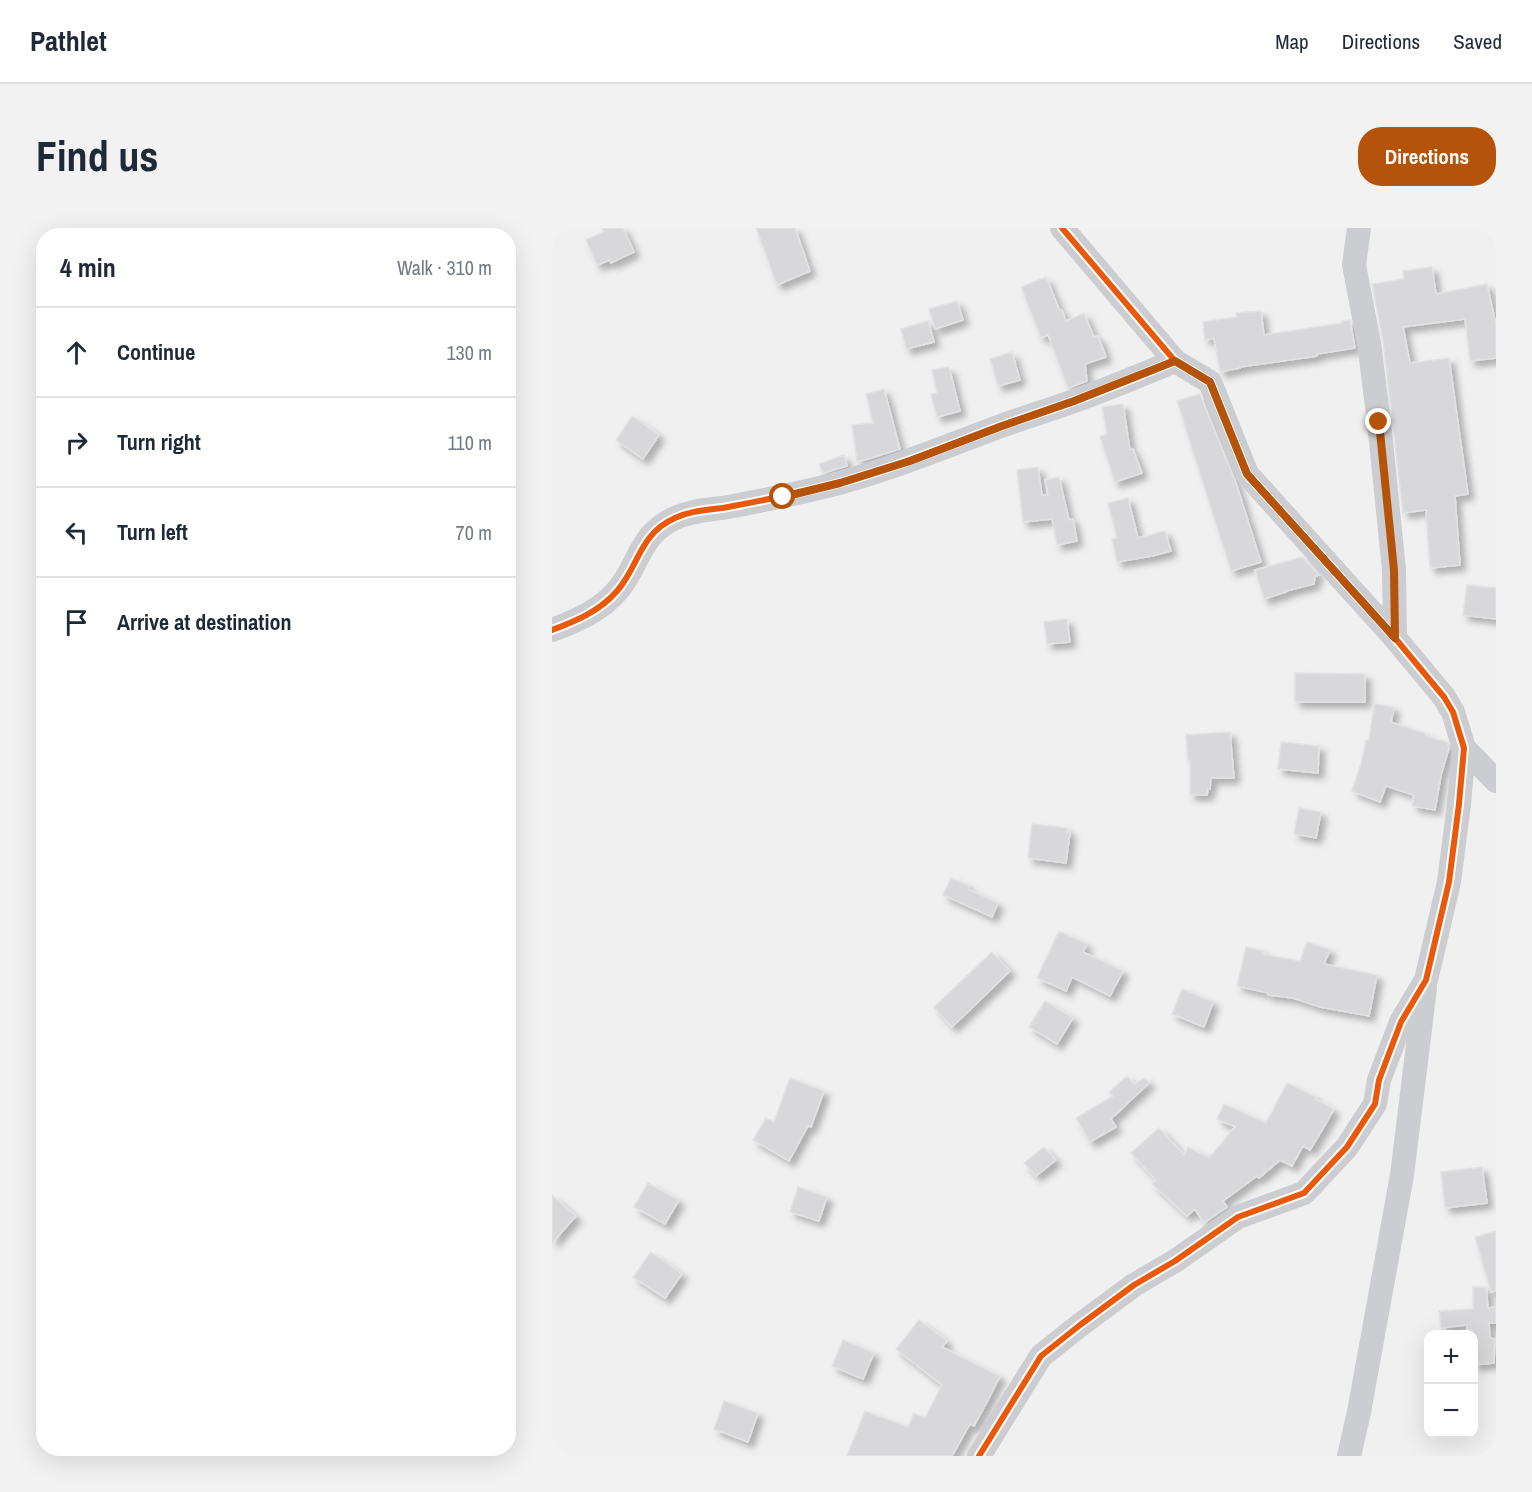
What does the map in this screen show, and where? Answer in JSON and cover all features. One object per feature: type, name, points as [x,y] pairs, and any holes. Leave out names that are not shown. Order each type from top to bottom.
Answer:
[{"type":"street","points":[[1062,228],[1175,361],[1210,382],[1247,474],[1395,638],[1444,697],[1453,712],[1464,748],[1449,882],[1426,980],[1402,1175],[1349,1456]]},
{"type":"street","points":[[1359,228],[1354,265],[1369,343],[1379,422],[1394,570],[1395,638]]},
{"type":"street","points":[[552,630],[577,621],[609,600],[619,590],[649,538],[672,519],[691,512],[783,497],[840,483],[900,464],[1074,401],[1175,361]]},
{"type":"street","points":[[1464,748],[1496,782]]},
{"type":"street","points":[[979,1456],[1041,1356],[1134,1285],[1175,1261],[1238,1217],[1304,1193],[1347,1148],[1375,1104],[1379,1080],[1401,1022],[1426,980]]},
{"type":"building","points":[[602,228],[623,228],[634,252],[611,263],[610,260],[597,265],[586,240],[604,232]]},
{"type":"building","points":[[756,228],[795,228],[810,271],[777,285]]},
{"type":"building","points":[[1432,267],[1436,294],[1487,284],[1496,325],[1496,358],[1470,361],[1465,319],[1403,327],[1410,363],[1449,358],[1468,494],[1455,496],[1460,565],[1430,568],[1426,510],[1403,513],[1383,341],[1372,284],[1404,279],[1403,271]]},
{"type":"building","points":[[1046,277],[1066,321],[1084,313],[1094,337],[1098,336],[1106,357],[1085,364],[1087,381],[1068,388],[1048,335],[1041,338],[1021,287]]},
{"type":"building","points":[[957,301],[963,320],[935,329],[929,309]]},
{"type":"building","points":[[1261,311],[1264,335],[1350,320],[1355,348],[1220,372],[1214,338],[1205,340],[1203,322],[1237,317],[1236,313]]},
{"type":"building","points":[[928,321],[934,342],[906,349],[901,329]]},
{"type":"building","points":[[1012,352],[1020,380],[998,386],[990,359]]},
{"type":"building","points":[[949,367],[960,411],[937,417],[931,394],[937,393],[932,370]]},
{"type":"building","points":[[884,389],[900,449],[857,461],[852,425],[873,423],[866,394]]},
{"type":"building","points":[[1200,394],[1236,483],[1261,562],[1231,571],[1177,401]]},
{"type":"building","points":[[1123,404],[1130,450],[1133,449],[1142,473],[1115,482],[1100,437],[1107,434],[1102,407]]},
{"type":"building","points":[[632,416],[659,435],[643,459],[616,440]]},
{"type":"building","points":[[844,455],[847,466],[823,473],[819,464]]},
{"type":"building","points":[[1038,467],[1042,495],[1048,495],[1045,480],[1059,477],[1069,520],[1073,519],[1077,541],[1057,545],[1052,519],[1023,522],[1017,470]]},
{"type":"building","points":[[1128,498],[1138,538],[1165,531],[1171,551],[1117,562],[1112,539],[1117,538],[1108,503]]},
{"type":"building","points":[[1302,557],[1319,575],[1315,576],[1314,584],[1264,599],[1255,570]]},
{"type":"building","points":[[1467,585],[1496,588],[1496,619],[1463,615]]},
{"type":"building","points":[[1067,619],[1070,642],[1047,644],[1044,622]]},
{"type":"building","points":[[1295,673],[1365,674],[1365,702],[1295,702]]},
{"type":"building","points":[[1374,704],[1394,707],[1391,722],[1447,742],[1449,748],[1441,775],[1435,810],[1412,806],[1414,795],[1386,786],[1380,802],[1352,791],[1366,740],[1369,740]]},
{"type":"building","points":[[1230,732],[1234,778],[1211,778],[1207,795],[1190,795],[1190,761],[1188,761],[1186,735]]},
{"type":"building","points":[[1281,742],[1319,746],[1318,773],[1278,769]]},
{"type":"building","points":[[1299,808],[1321,812],[1316,838],[1294,834]]},
{"type":"building","points":[[1032,824],[1067,828],[1067,832],[1070,832],[1066,863],[1028,858]]},
{"type":"building","points":[[951,878],[998,903],[992,917],[943,895]]},
{"type":"building","points":[[1059,931],[1087,944],[1083,952],[1123,971],[1110,996],[1072,977],[1066,991],[1037,978]]},
{"type":"building","points":[[1307,942],[1330,950],[1324,964],[1377,975],[1369,1016],[1320,1007],[1293,998],[1268,995],[1268,993],[1237,986],[1246,947],[1264,951],[1263,954],[1300,961]]},
{"type":"building","points":[[992,952],[1010,971],[952,1027],[934,1007]]},
{"type":"building","points":[[1182,989],[1213,1002],[1204,1027],[1172,1014]]},
{"type":"building","points":[[1045,1001],[1073,1018],[1057,1044],[1029,1027]]},
{"type":"building","points":[[1127,1076],[1134,1084],[1145,1078],[1149,1083],[1111,1119],[1116,1127],[1090,1142],[1076,1118],[1113,1096],[1109,1092]]},
{"type":"building","points":[[790,1078],[824,1091],[811,1127],[808,1126],[789,1161],[753,1140],[766,1118],[774,1122]]},
{"type":"building","points":[[1287,1083],[1334,1109],[1325,1125],[1310,1150],[1303,1146],[1292,1166],[1280,1160],[1259,1178],[1257,1176],[1223,1201],[1227,1207],[1204,1223],[1195,1209],[1187,1216],[1152,1184],[1156,1180],[1131,1153],[1159,1128],[1184,1155],[1188,1147],[1209,1158],[1235,1127],[1217,1119],[1224,1104],[1266,1123]]},
{"type":"building","points":[[1044,1147],[1056,1160],[1036,1176],[1024,1163]]},
{"type":"building","points":[[1482,1167],[1487,1203],[1445,1208],[1441,1172]]},
{"type":"building","points":[[648,1183],[679,1200],[665,1224],[634,1207]]},
{"type":"building","points":[[798,1187],[827,1197],[819,1221],[790,1212]]},
{"type":"building","points":[[552,1195],[576,1216],[552,1243]]},
{"type":"building","points":[[1496,1231],[1496,1291],[1491,1292],[1475,1237]]},
{"type":"building","points":[[651,1252],[682,1274],[665,1298],[633,1277]]},
{"type":"building","points":[[1473,1287],[1486,1287],[1488,1308],[1496,1307],[1496,1323],[1489,1323],[1490,1338],[1495,1339],[1494,1363],[1478,1365],[1478,1330],[1467,1330],[1467,1325],[1441,1328],[1439,1311],[1473,1309]]},
{"type":"building","points":[[919,1320],[947,1341],[942,1347],[1000,1376],[988,1400],[974,1426],[970,1424],[952,1456],[847,1456],[865,1411],[908,1427],[914,1413],[925,1418],[942,1385],[896,1349]]},
{"type":"building","points":[[843,1340],[874,1353],[863,1379],[832,1366]]},
{"type":"building","points":[[724,1401],[758,1413],[748,1442],[714,1429]]},
{"type":"cycle path","points":[[979,1456],[1041,1356],[1134,1285],[1175,1261],[1238,1217],[1304,1193],[1347,1147],[1375,1104],[1379,1080],[1401,1022],[1426,980],[1449,882],[1464,748],[1453,712],[1444,697],[1395,638],[1247,474],[1210,382],[1175,361],[1062,228]]},
{"type":"cycle path","points":[[552,630],[587,615],[610,598],[624,581],[654,533],[681,515],[797,493],[860,477],[1087,396],[1175,361]]},
{"type":"route","points":[[783,497],[840,483],[910,461],[1175,361],[1210,382],[1247,474],[1395,638],[1394,570],[1379,422]]}]
